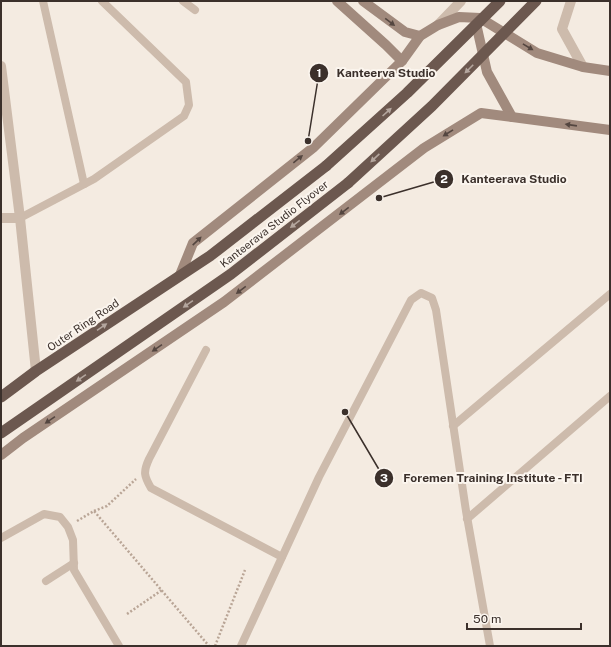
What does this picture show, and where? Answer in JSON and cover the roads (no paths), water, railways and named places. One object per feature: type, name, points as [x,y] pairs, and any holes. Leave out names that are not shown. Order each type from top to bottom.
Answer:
[{"type":"highway","name":"Kanteerava Studio Flyover","points":[[180,275],[210,256],[326,166],[407,93],[500,1]]},
{"type":"highway","name":"Kanteerava Studio Flyover","points":[[1,433],[231,274],[348,183],[432,106],[536,1]]},
{"type":"highway","name":"Outer Ring Road","points":[[1,397],[36,371],[180,275]]},
{"type":"main road","points":[[336,1],[386,44],[402,61]]},
{"type":"main road","points":[[363,1],[405,32],[420,36]]},
{"type":"main road","points":[[180,275],[193,243],[314,146],[402,61],[420,36],[438,25],[459,17],[480,18],[537,53],[583,67],[610,71]]},
{"type":"main road","points":[[474,18],[487,72],[512,117]]},
{"type":"main road","points":[[1,455],[224,302],[424,148],[481,113],[610,130]]},
{"type":"street","points":[[438,25],[461,1]]},
{"type":"street","points":[[572,1],[562,28],[583,67]]},
{"type":"street","points":[[1,66],[20,218],[36,371]]},
{"type":"street","points":[[1,218],[20,218]]},
{"type":"lane","points":[[43,1],[84,184]]},
{"type":"lane","points":[[20,218],[94,179],[184,116],[189,105],[186,82],[102,1]]},
{"type":"lane","points":[[183,1],[194,10]]},
{"type":"lane","points":[[241,646],[319,477],[407,306],[411,300],[421,293],[432,298],[436,310],[453,426],[490,646]]},
{"type":"lane","points":[[453,426],[610,294]]},
{"type":"lane","points":[[206,350],[148,458],[144,471],[146,480],[151,488],[282,557]]},
{"type":"lane","points":[[468,519],[610,396]]},
{"type":"lane","points":[[1,538],[44,514],[60,517],[68,527],[73,540],[74,570],[119,646]]},
{"type":"lane","points":[[46,581],[74,563]]},
{"type":"place","name":"Kanteerva Studio","points":[[308,141]]},
{"type":"place","name":"Kanteerava Studio","points":[[379,198]]},
{"type":"place","name":"Foremen Training Institute - FTI","points":[[345,412]]}]
